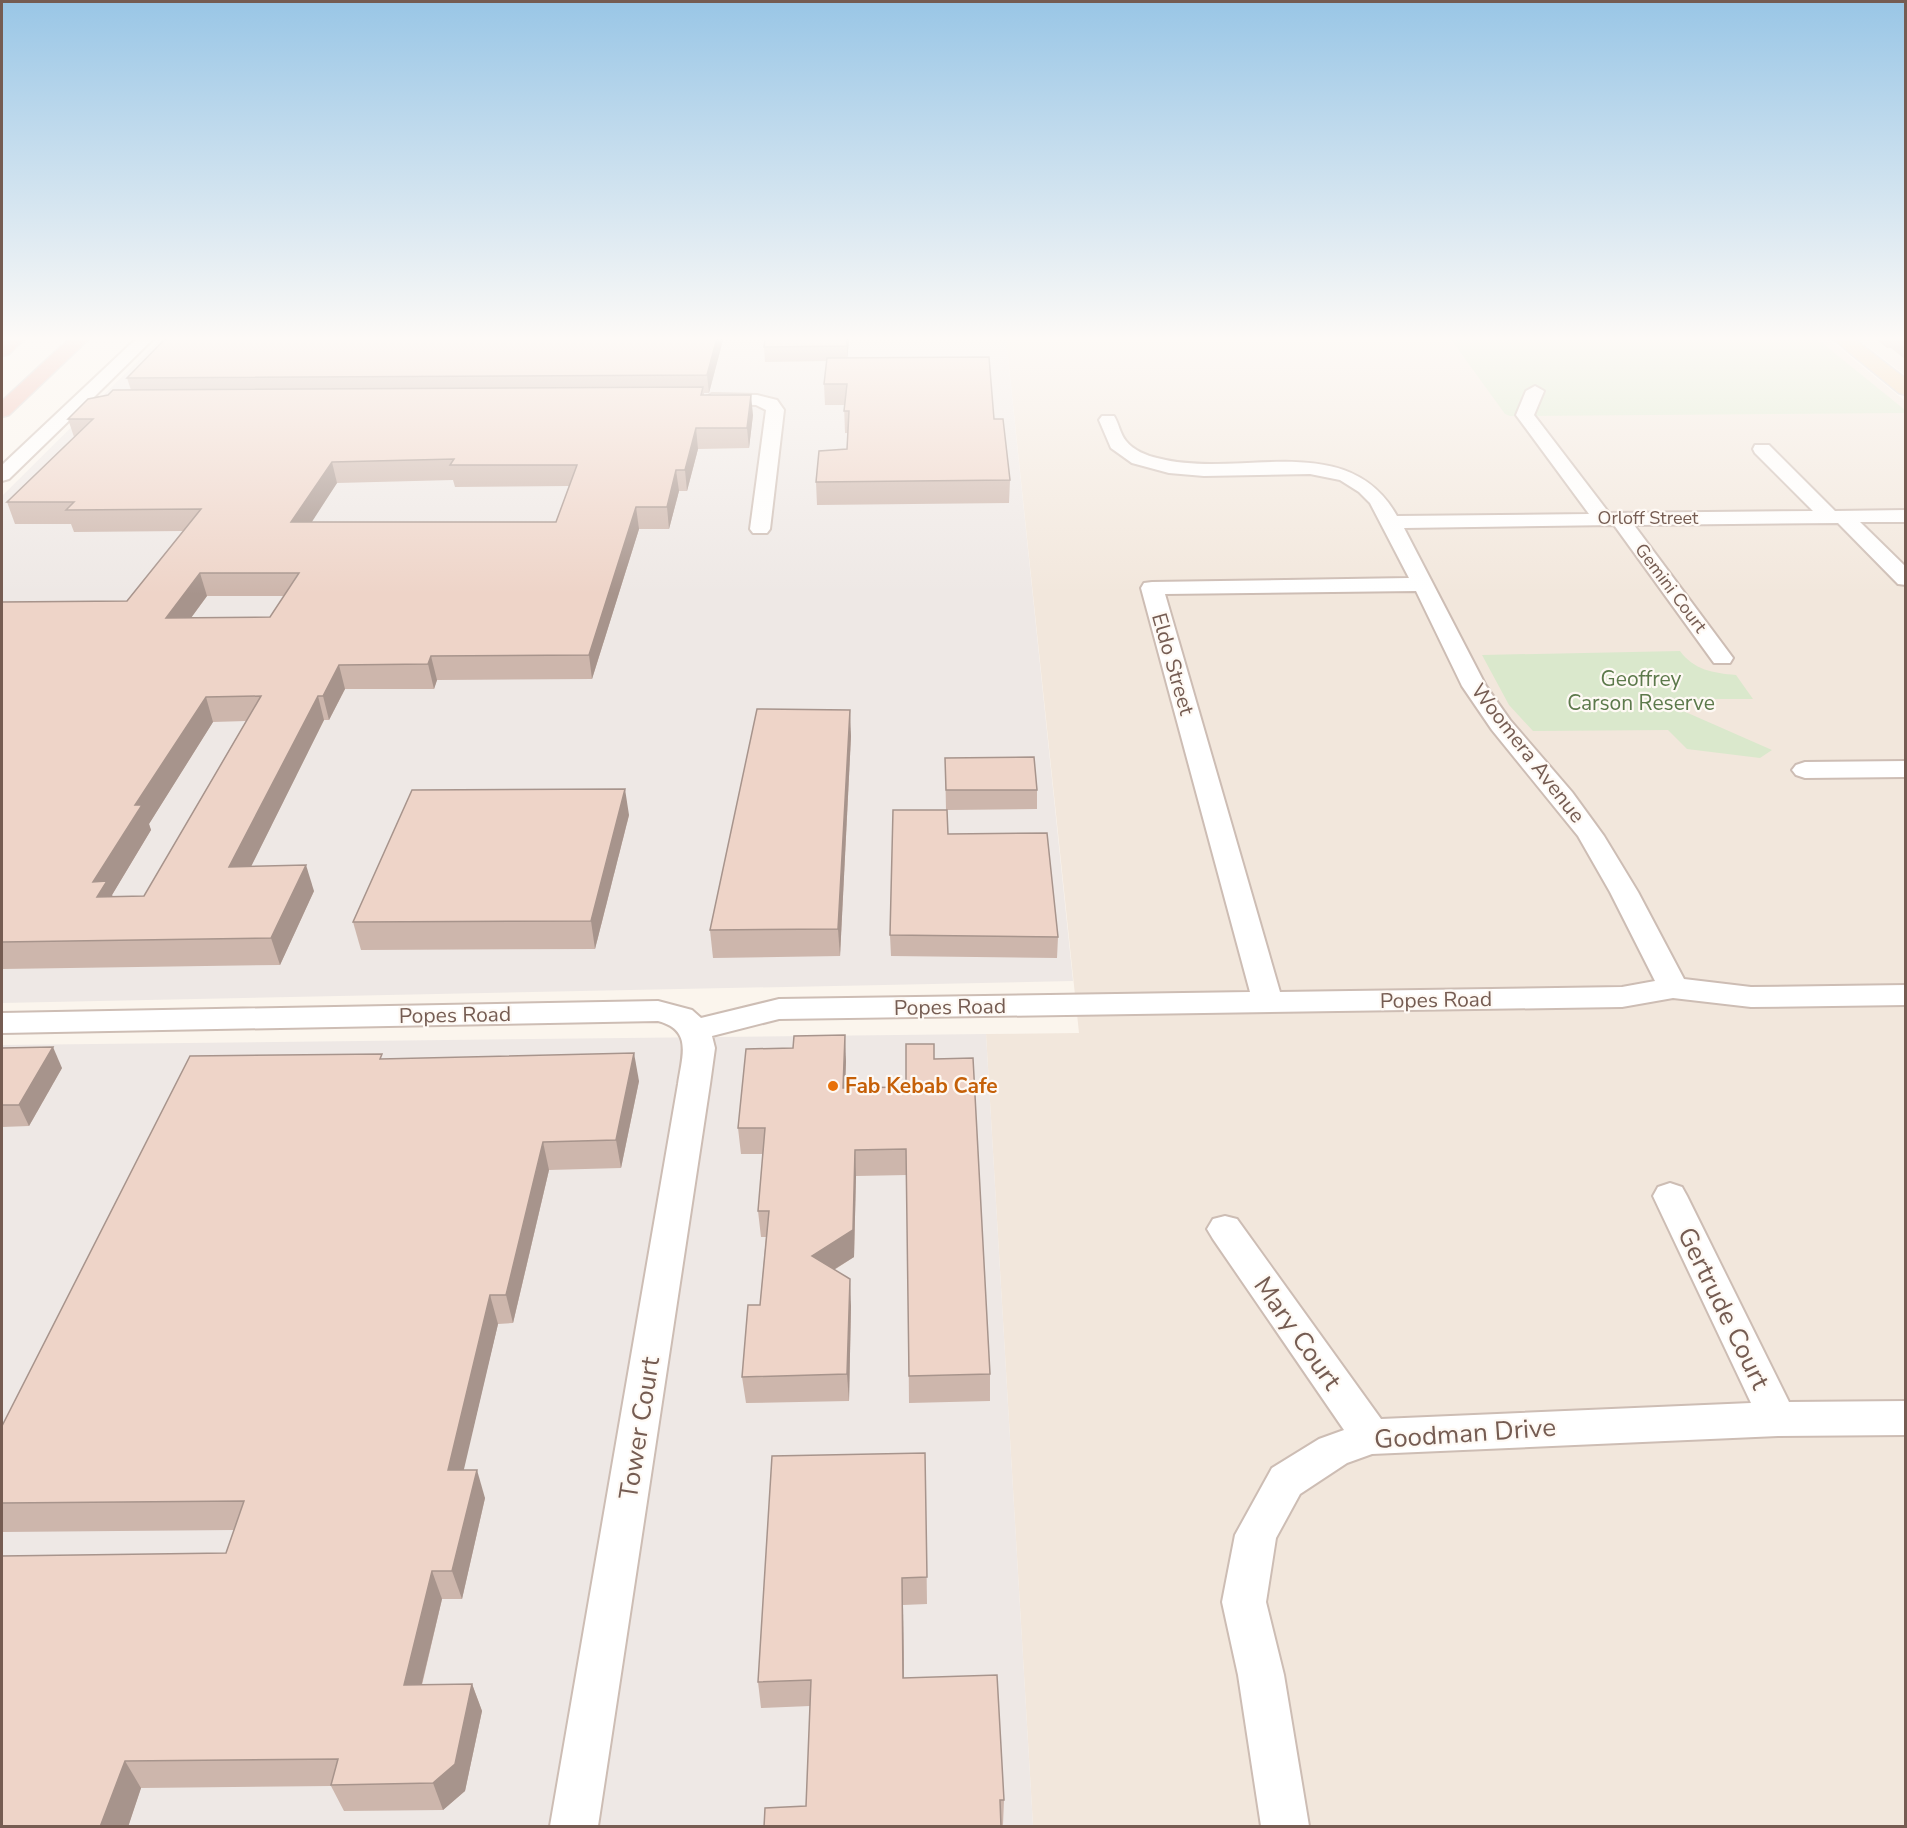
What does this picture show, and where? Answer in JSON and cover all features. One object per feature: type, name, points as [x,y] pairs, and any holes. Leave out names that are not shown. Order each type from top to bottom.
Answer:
[{"type":"street","points":[[2,475],[57,423]]},
{"type":"street","points":[[760,529],[773,423]]},
{"type":"street","name":"Woomera Avenue","points":[[1108,423],[1109,430],[1117,445],[1146,470],[1338,466],[1375,496],[1424,584],[1475,688],[1499,723],[1545,775],[1591,835],[1674,988]]},
{"type":"street","name":"Gemini Court","points":[[1532,423],[1722,657]]},
{"type":"street","points":[[1762,449],[1905,579]]},
{"type":"street","name":"Orloff Street","points":[[1390,522],[1905,516]]},
{"type":"street","name":"Eldo Street","points":[[1268,1002],[1152,588],[1424,584]]},
{"type":"street","points":[[1805,770],[1905,769]]},
{"type":"street","name":"Popes Road","points":[[2,1023],[658,1011],[681,1017],[695,1030],[779,1010],[1622,998],[1674,988],[1751,997],[1905,995]]},
{"type":"street","name":"Tower Court","points":[[574,1827],[694,1084],[699,1048],[695,1030]]},
{"type":"street","name":"Gertrude Court","points":[[1670,1196],[1778,1419]]},
{"type":"street","name":"Mary Court","points":[[1225,1229],[1371,1437]]},
{"type":"street","name":"Goodman Drive","points":[[1285,1827],[1261,1675],[1244,1602],[1256,1535],[1286,1481],[1333,1451],[1371,1437],[1778,1419],[1905,1418]]},
{"type":"shaded area","points":[[75,423],[1015,423],[1073,981],[2,1003],[2,496]]},
{"type":"shaded area","points":[[1015,423],[1905,423],[1905,1826],[1033,1826],[986,1034],[1079,1033]]},
{"type":"shaded area","points":[[986,1034],[1033,1826],[2,1826],[2,1045]]},
{"type":"green space","name":"Geoffrey Carson Reserve","points":[[1680,651],[1691,662],[1705,669],[1736,675],[1753,699],[1682,699],[1681,710],[1772,750],[1760,758],[1687,749],[1668,730],[1533,731],[1509,705],[1482,655]]},
{"type":"building","points":[[89,423],[748,423],[747,428],[696,428],[685,470],[676,470],[667,507],[636,507],[589,655],[431,656],[428,664],[339,665],[323,696],[318,696],[229,867],[306,865],[271,938],[2,942],[2,602],[127,601],[201,509],[66,510],[74,502],[7,502]],"holes":[[[454,459],[450,465],[577,465],[556,522],[291,522],[332,462]],[[200,573],[299,573],[270,617],[166,618]],[[261,696],[144,896],[97,897],[107,881],[93,882],[142,805],[135,805],[206,697]]]},
{"type":"building","points":[[848,423],[1003,423],[1010,480],[816,482],[819,451],[847,449]]},
{"type":"building","points":[[757,709],[850,710],[838,929],[710,930]]},
{"type":"building","points":[[1034,757],[1037,790],[946,790],[945,758]]},
{"type":"building","points":[[625,789],[591,921],[353,922],[412,790]]},
{"type":"building","points":[[893,810],[947,810],[948,834],[1047,833],[1058,937],[890,935]]},
{"type":"building","points":[[845,1035],[843,1088],[906,1087],[906,1044],[934,1044],[934,1059],[973,1058],[990,1374],[909,1376],[906,1149],[855,1150],[853,1230],[812,1256],[850,1279],[847,1374],[742,1377],[748,1305],[760,1305],[769,1211],[758,1211],[765,1128],[738,1128],[746,1049],[793,1048],[794,1036]]},
{"type":"building","points":[[53,1047],[19,1105],[2,1105],[2,1048]]},
{"type":"building","points":[[634,1053],[616,1140],[543,1142],[506,1295],[490,1295],[448,1470],[477,1470],[452,1571],[432,1571],[404,1685],[472,1684],[455,1764],[433,1783],[331,1785],[338,1759],[125,1761],[100,1827],[2,1827],[2,1556],[226,1553],[244,1501],[2,1503],[2,1426],[190,1056],[382,1054],[380,1059]]},
{"type":"building","points":[[925,1453],[927,1577],[902,1578],[903,1678],[997,1675],[1004,1800],[1000,1800],[1001,1827],[764,1827],[765,1808],[806,1806],[811,1680],[758,1682],[772,1456]]},
{"type":"place","name":"Fab Kebab Cafe","points":[[833,1086]]}]
